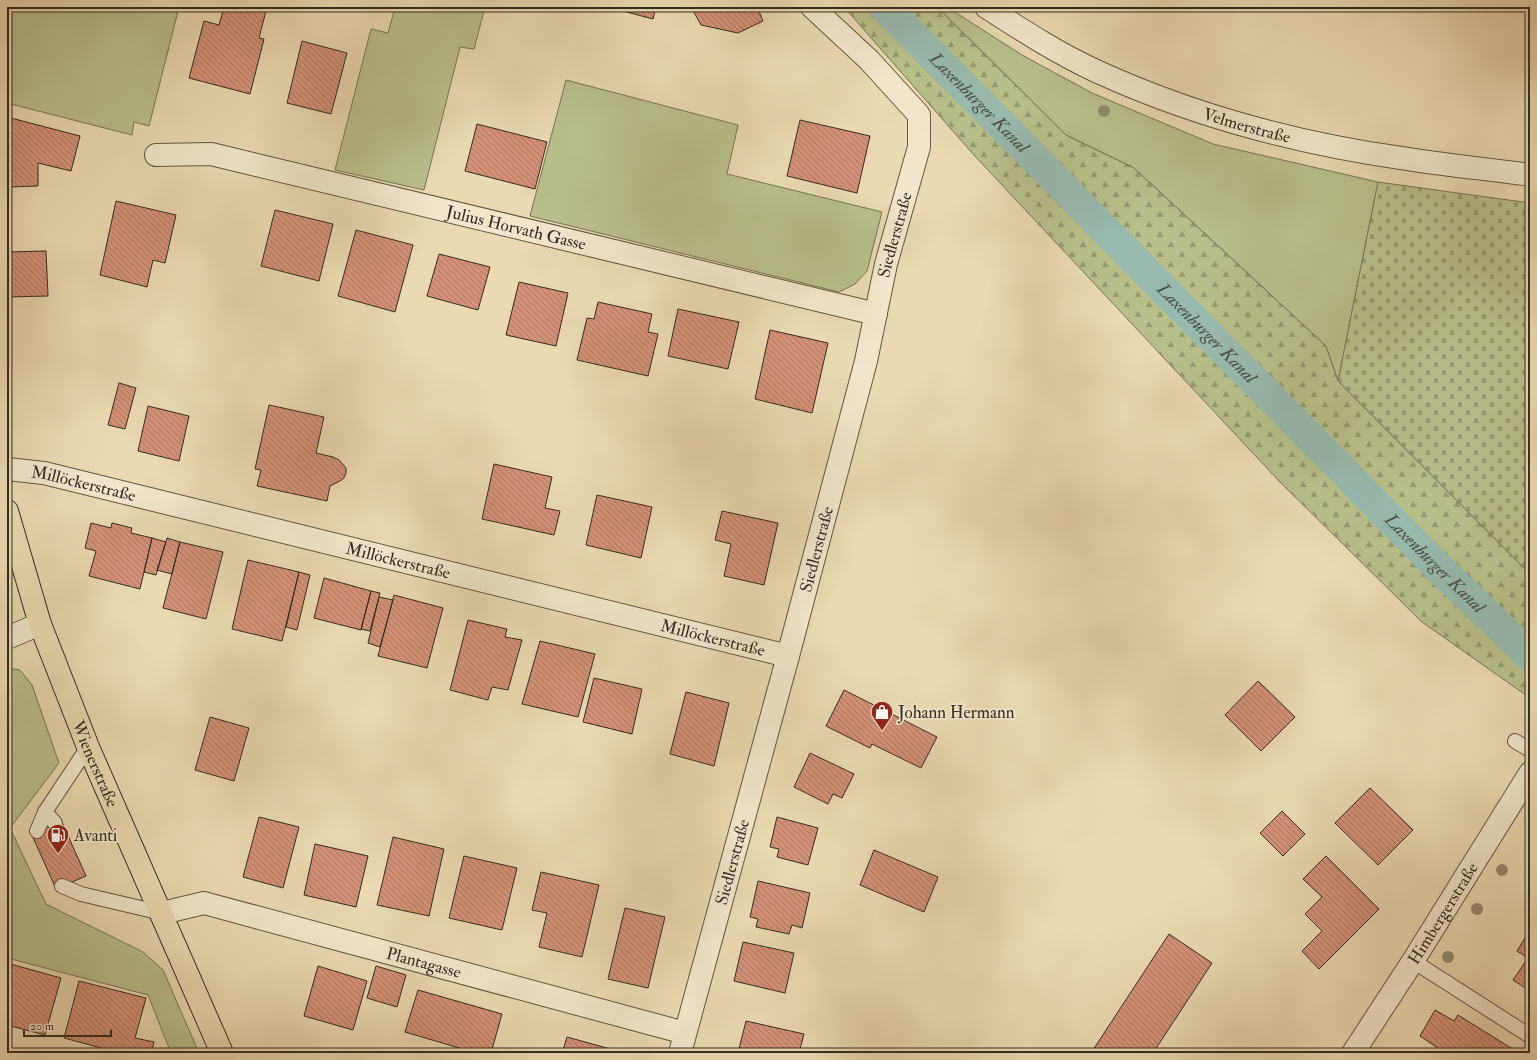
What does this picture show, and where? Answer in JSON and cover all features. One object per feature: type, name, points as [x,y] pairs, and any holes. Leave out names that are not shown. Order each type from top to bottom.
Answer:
[{"type":"main road","name":"Wienerstraße","points":[[7,511],[40,624],[88,747],[222,1053]]},
{"type":"street","name":"Siedlerstraße","points":[[682,1043],[788,656],[864,369],[886,264],[919,147],[919,115],[869,60],[812,7]]},
{"type":"street","name":"Velmerstraße","points":[[986,7],[1036,39],[1095,71],[1160,98],[1245,126],[1313,142],[1400,158],[1530,175]]},
{"type":"street","name":"Julius Horvath Gasse","points":[[156,155],[211,154],[876,314]]},
{"type":"street","name":"Millöckerstraße","points":[[7,469],[44,473],[788,656]]},
{"type":"street","points":[[7,638],[40,624]]},
{"type":"street","name":"Himbergerstraße","points":[[1353,1053],[1530,773]]},
{"type":"street","name":"Plantagasse","points":[[162,913],[204,903],[682,1043]]},
{"type":"lane","points":[[1515,741],[1530,750]]},
{"type":"lane","points":[[37,831],[45,812],[88,747]]},
{"type":"lane","points":[[45,812],[55,823]]},
{"type":"lane","points":[[79,879],[81,894]]},
{"type":"lane","points":[[62,886],[81,894],[162,913]]},
{"type":"lane","points":[[1413,960],[1530,1036]]},
{"type":"green space","points":[[7,7],[179,7],[149,126],[134,122],[132,135],[7,103]]},
{"type":"green space","points":[[395,7],[485,7],[474,49],[460,47],[424,190],[335,170],[371,29],[388,33]]},
{"type":"green space","points":[[844,7],[937,7],[1066,135],[1134,168],[1326,346],[1338,381],[1530,574],[1530,698],[1422,622],[1279,481],[973,154]]},
{"type":"green space","points":[[937,7],[947,7],[1022,55],[1092,93],[1213,144],[1378,182],[1338,381],[1326,346],[1134,168],[1066,135]]},
{"type":"green space","points":[[566,80],[738,125],[727,174],[882,212],[867,271],[855,284],[839,292],[530,216]]},
{"type":"green space","points":[[1378,182],[1530,203],[1530,574],[1338,381]]},
{"type":"green space","points":[[7,668],[20,670],[32,685],[59,763],[10,828],[46,904],[143,952],[163,970],[199,1053],[171,1053],[148,995],[7,958]]},
{"type":"building","points":[[224,7],[267,7],[259,38],[264,39],[250,94],[189,78],[204,21],[219,25]]},
{"type":"building","points":[[608,7],[656,7],[653,19]]},
{"type":"building","points":[[691,7],[757,7],[763,21],[738,33],[701,25]]},
{"type":"building","points":[[302,41],[347,53],[331,114],[287,103]]},
{"type":"building","points":[[7,117],[80,136],[71,171],[38,163],[38,186],[7,187]]},
{"type":"building","points":[[800,120],[870,136],[857,193],[787,176]]},
{"type":"building","points":[[477,124],[547,142],[535,189],[465,171]]},
{"type":"building","points":[[116,201],[176,215],[165,263],[153,260],[147,287],[100,275]]},
{"type":"building","points":[[275,210],[333,224],[319,281],[261,266]]},
{"type":"building","points":[[356,230],[413,245],[395,312],[338,296]]},
{"type":"building","points":[[46,251],[48,296],[7,297],[7,252]]},
{"type":"building","points":[[439,254],[490,267],[478,310],[427,296]]},
{"type":"building","points":[[519,282],[568,293],[556,346],[506,335]]},
{"type":"building","points":[[598,302],[652,314],[648,332],[658,334],[648,376],[577,360],[587,318],[594,319]]},
{"type":"building","points":[[678,309],[739,322],[728,369],[668,356]]},
{"type":"building","points":[[770,330],[828,343],[812,413],[755,399]]},
{"type":"building","points":[[119,383],[136,388],[125,429],[108,425]]},
{"type":"building","points":[[269,405],[324,417],[316,453],[339,460],[346,468],[344,478],[330,486],[327,501],[257,486],[261,470],[255,469]]},
{"type":"building","points":[[148,406],[189,416],[179,461],[138,451]]},
{"type":"building","points":[[494,464],[552,477],[545,508],[560,511],[554,535],[482,519]]},
{"type":"building","points":[[597,495],[652,507],[641,558],[586,545]]},
{"type":"building","points":[[722,511],[778,523],[764,585],[724,576],[731,544],[715,540]]},
{"type":"building","points":[[91,523],[111,528],[112,523],[132,528],[131,533],[152,538],[140,589],[89,576],[96,551],[85,548]]},
{"type":"building","points":[[152,538],[166,542],[156,575],[144,572]]},
{"type":"building","points":[[167,538],[180,542],[172,574],[157,570]]},
{"type":"building","points":[[180,542],[223,552],[206,619],[163,608]]},
{"type":"building","points":[[248,560],[299,572],[282,641],[232,629]]},
{"type":"building","points":[[299,572],[310,575],[297,630],[286,627]]},
{"type":"building","points":[[324,578],[371,591],[361,630],[314,618]]},
{"type":"building","points":[[371,591],[380,593],[370,631],[361,629]]},
{"type":"building","points":[[394,595],[443,608],[427,668],[378,656]]},
{"type":"building","points":[[379,597],[393,600],[380,647],[368,643]]},
{"type":"building","points":[[468,620],[507,629],[505,637],[522,640],[508,690],[492,687],[488,700],[450,690]]},
{"type":"building","points":[[540,641],[595,654],[578,717],[522,704]]},
{"type":"building","points":[[594,678],[642,689],[632,734],[583,722]]},
{"type":"building","points":[[1258,681],[1295,717],[1261,751],[1225,715]]},
{"type":"building","name":"Johann Hermann","points":[[844,690],[937,737],[921,768],[872,744],[870,748],[826,726]]},
{"type":"building","points":[[686,692],[729,703],[714,766],[670,754]]},
{"type":"building","points":[[210,717],[249,728],[234,781],[195,770]]},
{"type":"building","points":[[810,753],[854,774],[842,798],[833,794],[828,804],[794,787]]},
{"type":"building","points":[[1370,788],[1413,830],[1378,865],[1335,823]]},
{"type":"building","points":[[1282,811],[1305,834],[1283,856],[1260,833]]},
{"type":"building","points":[[259,817],[299,827],[283,888],[243,877]]},
{"type":"building","points":[[777,817],[818,828],[808,865],[777,857],[779,849],[770,847]]},
{"type":"building","name":"Avanti","points":[[61,820],[86,876],[56,889],[31,833]]},
{"type":"building","points":[[393,837],[444,849],[429,916],[377,905]]},
{"type":"building","points":[[315,844],[368,856],[356,907],[304,895]]},
{"type":"building","points":[[874,850],[938,877],[924,912],[860,885]]},
{"type":"building","points":[[464,856],[517,868],[502,930],[449,918]]},
{"type":"building","points":[[1326,856],[1379,909],[1319,969],[1302,951],[1322,931],[1305,914],[1322,897],[1303,879]]},
{"type":"building","points":[[541,872],[599,885],[582,957],[539,947],[547,913],[532,910]]},
{"type":"building","points":[[758,881],[810,893],[802,928],[792,925],[789,934],[756,927],[758,919],[750,917]]},
{"type":"building","points":[[625,908],[665,917],[648,988],[608,979]]},
{"type":"building","points":[[1530,930],[1530,991],[1513,980],[1528,958],[1517,951]]},
{"type":"building","points":[[1169,934],[1212,963],[1153,1053],[1091,1053]]},
{"type":"building","points":[[743,942],[794,953],[785,993],[734,981]]},
{"type":"building","points":[[7,963],[61,978],[45,1035],[7,1025]]},
{"type":"building","points":[[318,966],[367,981],[353,1030],[304,1016]]},
{"type":"building","points":[[376,966],[406,975],[397,1007],[367,998]]},
{"type":"building","points":[[79,981],[146,998],[135,1038],[154,1042],[151,1053],[120,1053],[64,1038]]},
{"type":"building","points":[[418,990],[502,1014],[491,1053],[476,1053],[405,1032]]},
{"type":"building","points":[[1435,1010],[1454,1021],[1458,1015],[1511,1048],[1508,1053],[1435,1053],[1438,1048],[1420,1036]]},
{"type":"building","points":[[746,1021],[804,1034],[799,1053],[738,1053]]},
{"type":"building","points":[[567,1037],[625,1053],[562,1053]]},
{"type":"waterway","name":"Laxenburger Kanal","points":[[885,7],[1439,568],[1530,656]]},
{"type":"place","name":"Johann Hermann","points":[[882,732]]},
{"type":"place","name":"Avanti","points":[[58,854]]}]
